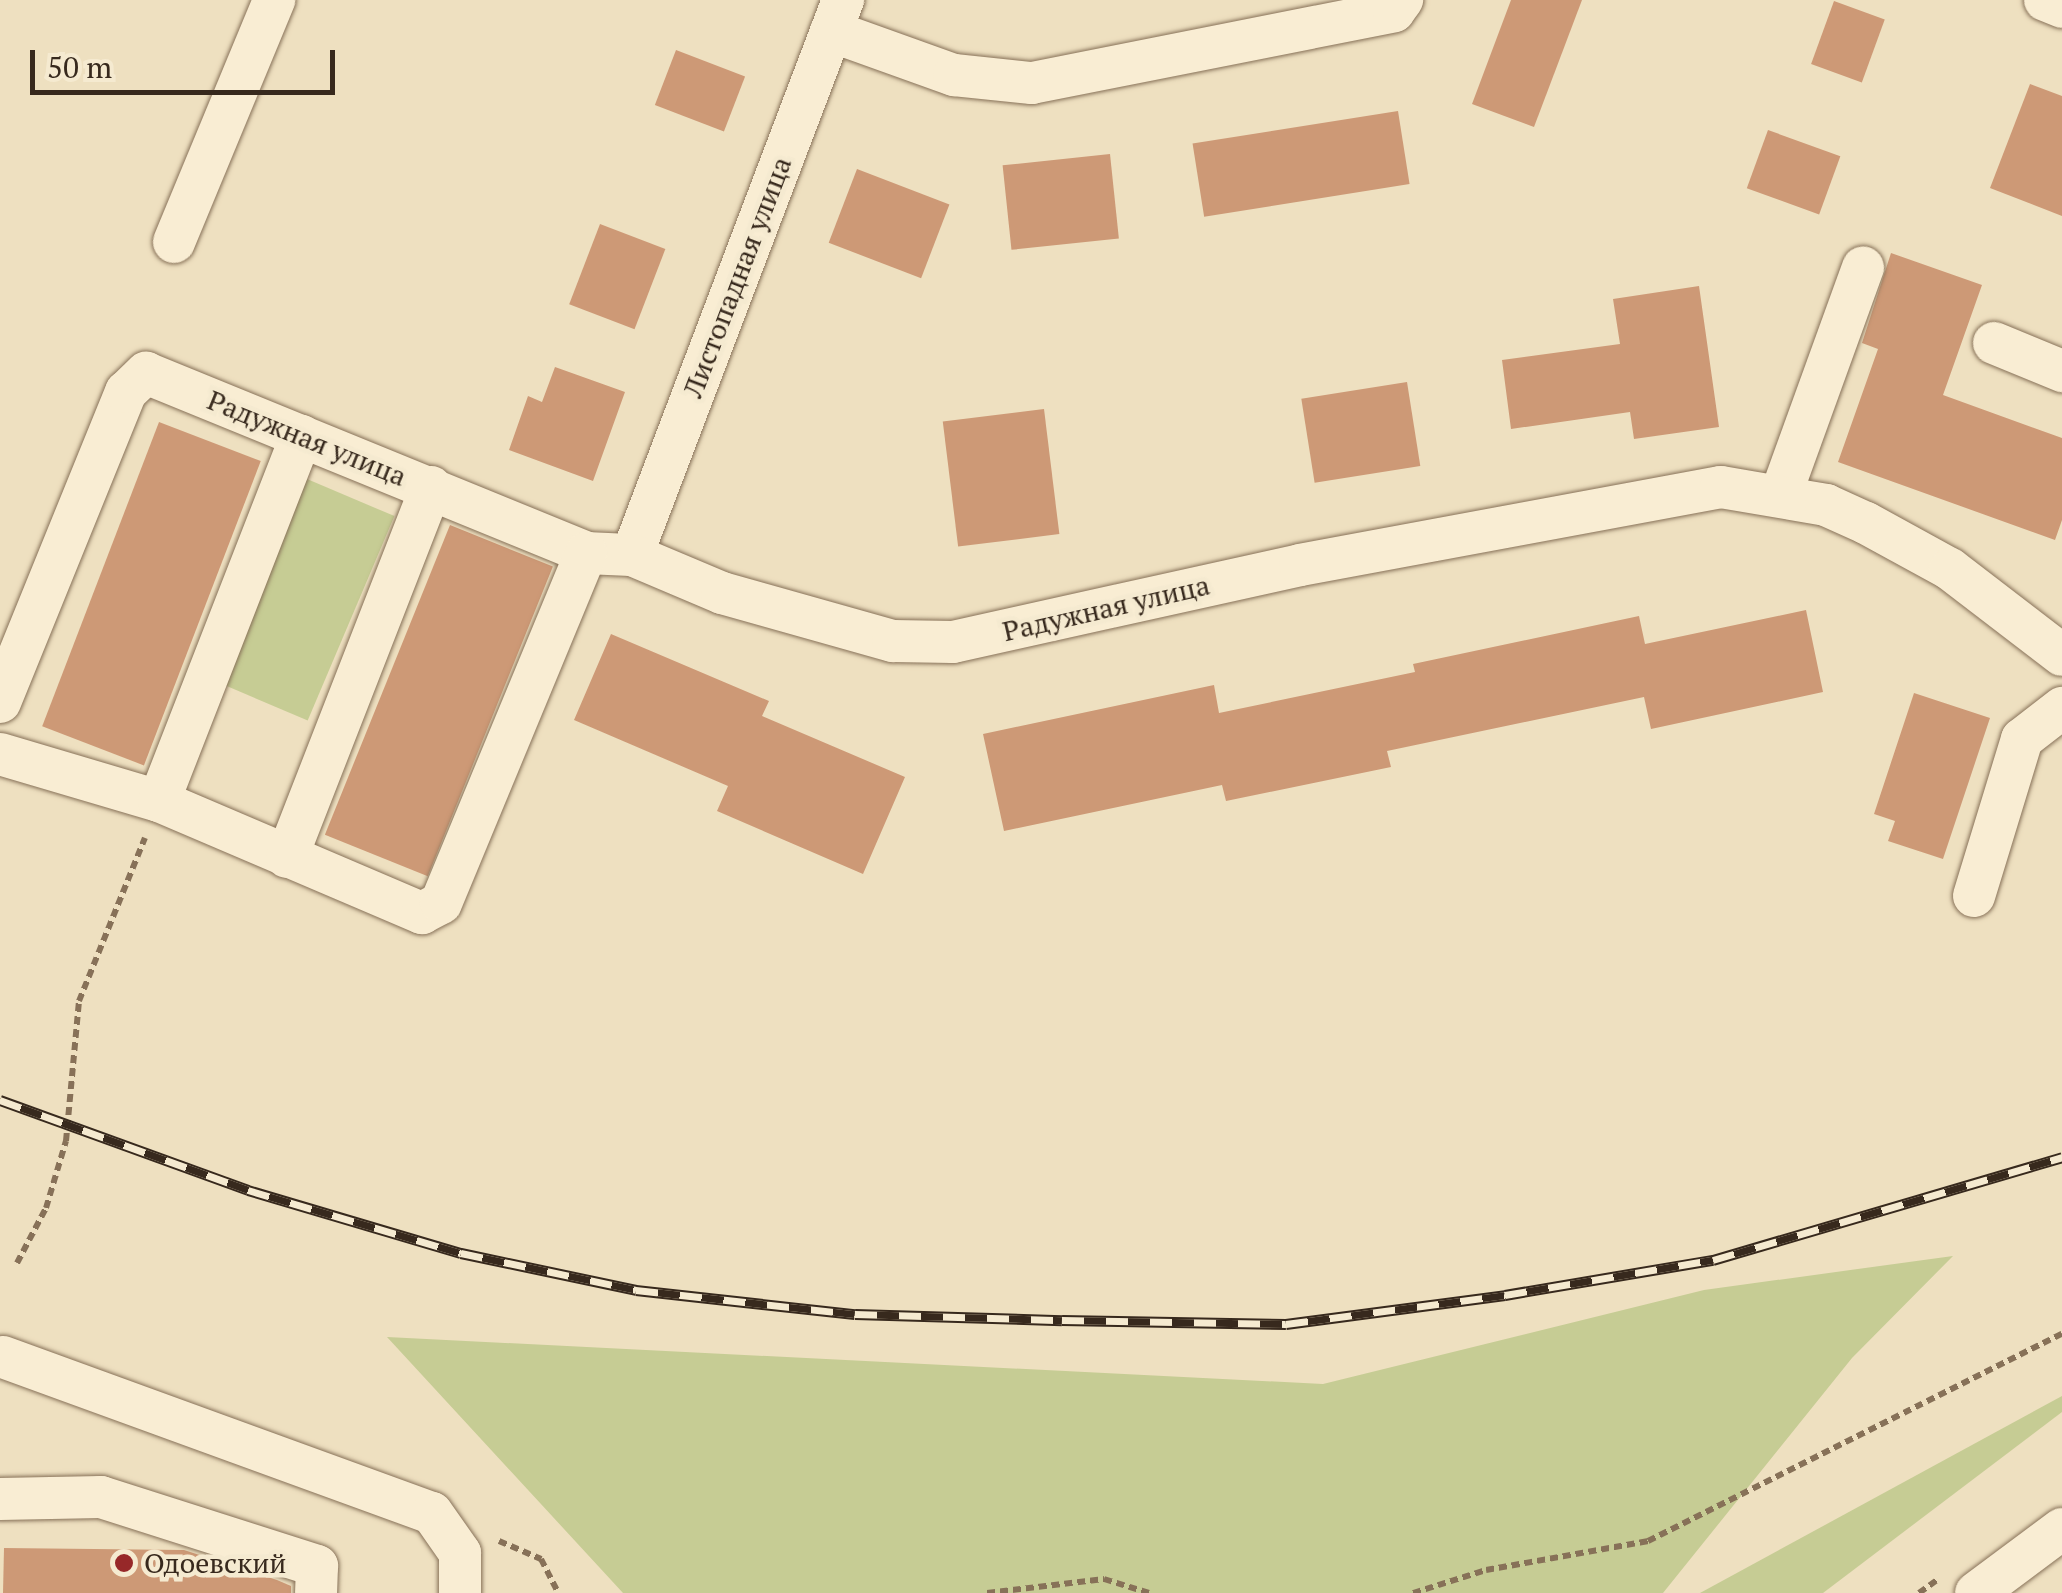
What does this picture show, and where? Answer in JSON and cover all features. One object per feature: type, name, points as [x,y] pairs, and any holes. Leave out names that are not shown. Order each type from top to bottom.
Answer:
[{"type":"street","points":[[174,242],[274,0]]},
{"type":"street","points":[[837,15],[954,75],[1032,83],[1394,11],[1402,0]]},
{"type":"street","points":[[2045,0],[2062,7]]},
{"type":"street","name":"Листопадная улица","points":[[632,555],[837,15]]},
{"type":"street","points":[[1781,494],[1862,267]]},
{"type":"street","points":[[1994,343],[2062,372]]},
{"type":"street","name":"Радужная улица","points":[[0,702],[126,392],[146,373],[586,553],[632,555],[722,593],[894,642],[953,642],[1300,565],[1721,487],[1781,494],[1826,505],[1950,569],[2058,636]]},
{"type":"street","points":[[160,801],[301,436]]},
{"type":"street","points":[[287,857],[430,487]]},
{"type":"street","points":[[0,754],[160,801],[422,913],[441,903],[586,553]]},
{"type":"street","points":[[1974,896],[2022,739],[2062,708]]},
{"type":"street","points":[[3,1358],[432,1513],[460,1554],[460,1593]]},
{"type":"street","points":[[0,1498],[101,1496],[317,1566],[316,1593]]},
{"type":"street","points":[[1976,1593],[2062,1529]]},
{"type":"path","points":[[16,1263],[46,1208],[66,1140],[79,1001],[160,801]]},
{"type":"path","points":[[1413,1593],[1486,1570],[1648,1541],[2062,1334]]},
{"type":"path","points":[[987,1593],[1104,1579],[1149,1593]]},
{"type":"green space","points":[[307,479],[394,516],[308,720],[220,683]]},
{"type":"green space","points":[[1953,1256],[1852,1358],[1663,1593],[623,1593],[387,1337],[1323,1384],[1704,1290]]},
{"type":"green space","points":[[2062,1396],[2062,1412],[1823,1593],[1700,1593]]},
{"type":"building","points":[[1511,0],[1582,0],[1534,127],[1472,104]]},
{"type":"building","points":[[1834,1],[1885,19],[1862,82],[1811,64]]},
{"type":"building","points":[[676,50],[745,77],[724,132],[655,105]]},
{"type":"building","points":[[2030,84],[2062,96],[2062,216],[1990,188]]},
{"type":"building","points":[[1398,111],[1410,184],[1204,217],[1193,144]]},
{"type":"building","points":[[1768,130],[1840,156],[1819,215],[1747,188]]},
{"type":"building","points":[[1110,154],[1119,239],[1011,250],[1003,165]]},
{"type":"building","points":[[857,169],[949,204],[921,278],[829,243]]},
{"type":"building","points":[[600,224],[665,249],[635,329],[569,304]]},
{"type":"building","points":[[1891,253],[1982,285],[1943,395],[2062,438],[2062,520],[2055,540],[1838,462],[1878,349],[1862,343]]},
{"type":"building","points":[[1699,286],[1719,427],[1634,439],[1630,412],[1511,429],[1502,360],[1620,344],[1613,299]]},
{"type":"building","points":[[555,367],[625,392],[593,481],[509,450],[528,396],[542,402]]},
{"type":"building","points":[[1407,382],[1420,466],[1315,483],[1301,399]]},
{"type":"building","points":[[1044,409],[1059,534],[958,546],[943,421]]},
{"type":"building","points":[[159,422],[261,461],[144,765],[42,726]]},
{"type":"building","points":[[450,525],[553,567],[428,876],[325,835]]},
{"type":"building","points":[[1806,610],[1823,692],[1651,729],[1644,697],[1387,751],[1391,767],[1226,801],[1222,785],[1004,831],[983,734],[1214,685],[1219,713],[1415,672],[1413,664],[1639,616],[1645,644]]},
{"type":"building","points":[[611,634],[769,701],[762,716],[905,777],[863,874],[717,811],[728,786],[574,720]]},
{"type":"building","points":[[1914,693],[1990,718],[1943,859],[1888,841],[1895,821],[1874,814]]},
{"type":"building","name":"Одоевский","points":[[4,1548],[184,1550],[277,1580],[291,1586],[291,1593],[3,1593]]},
{"type":"railway","points":[[0,1100],[248,1190],[461,1253],[636,1290],[855,1314],[1062,1320],[1286,1324],[1505,1295],[1713,1260],[2062,1157]]},
{"type":"place","name":"Одоевский","points":[[124,1563]]}]
